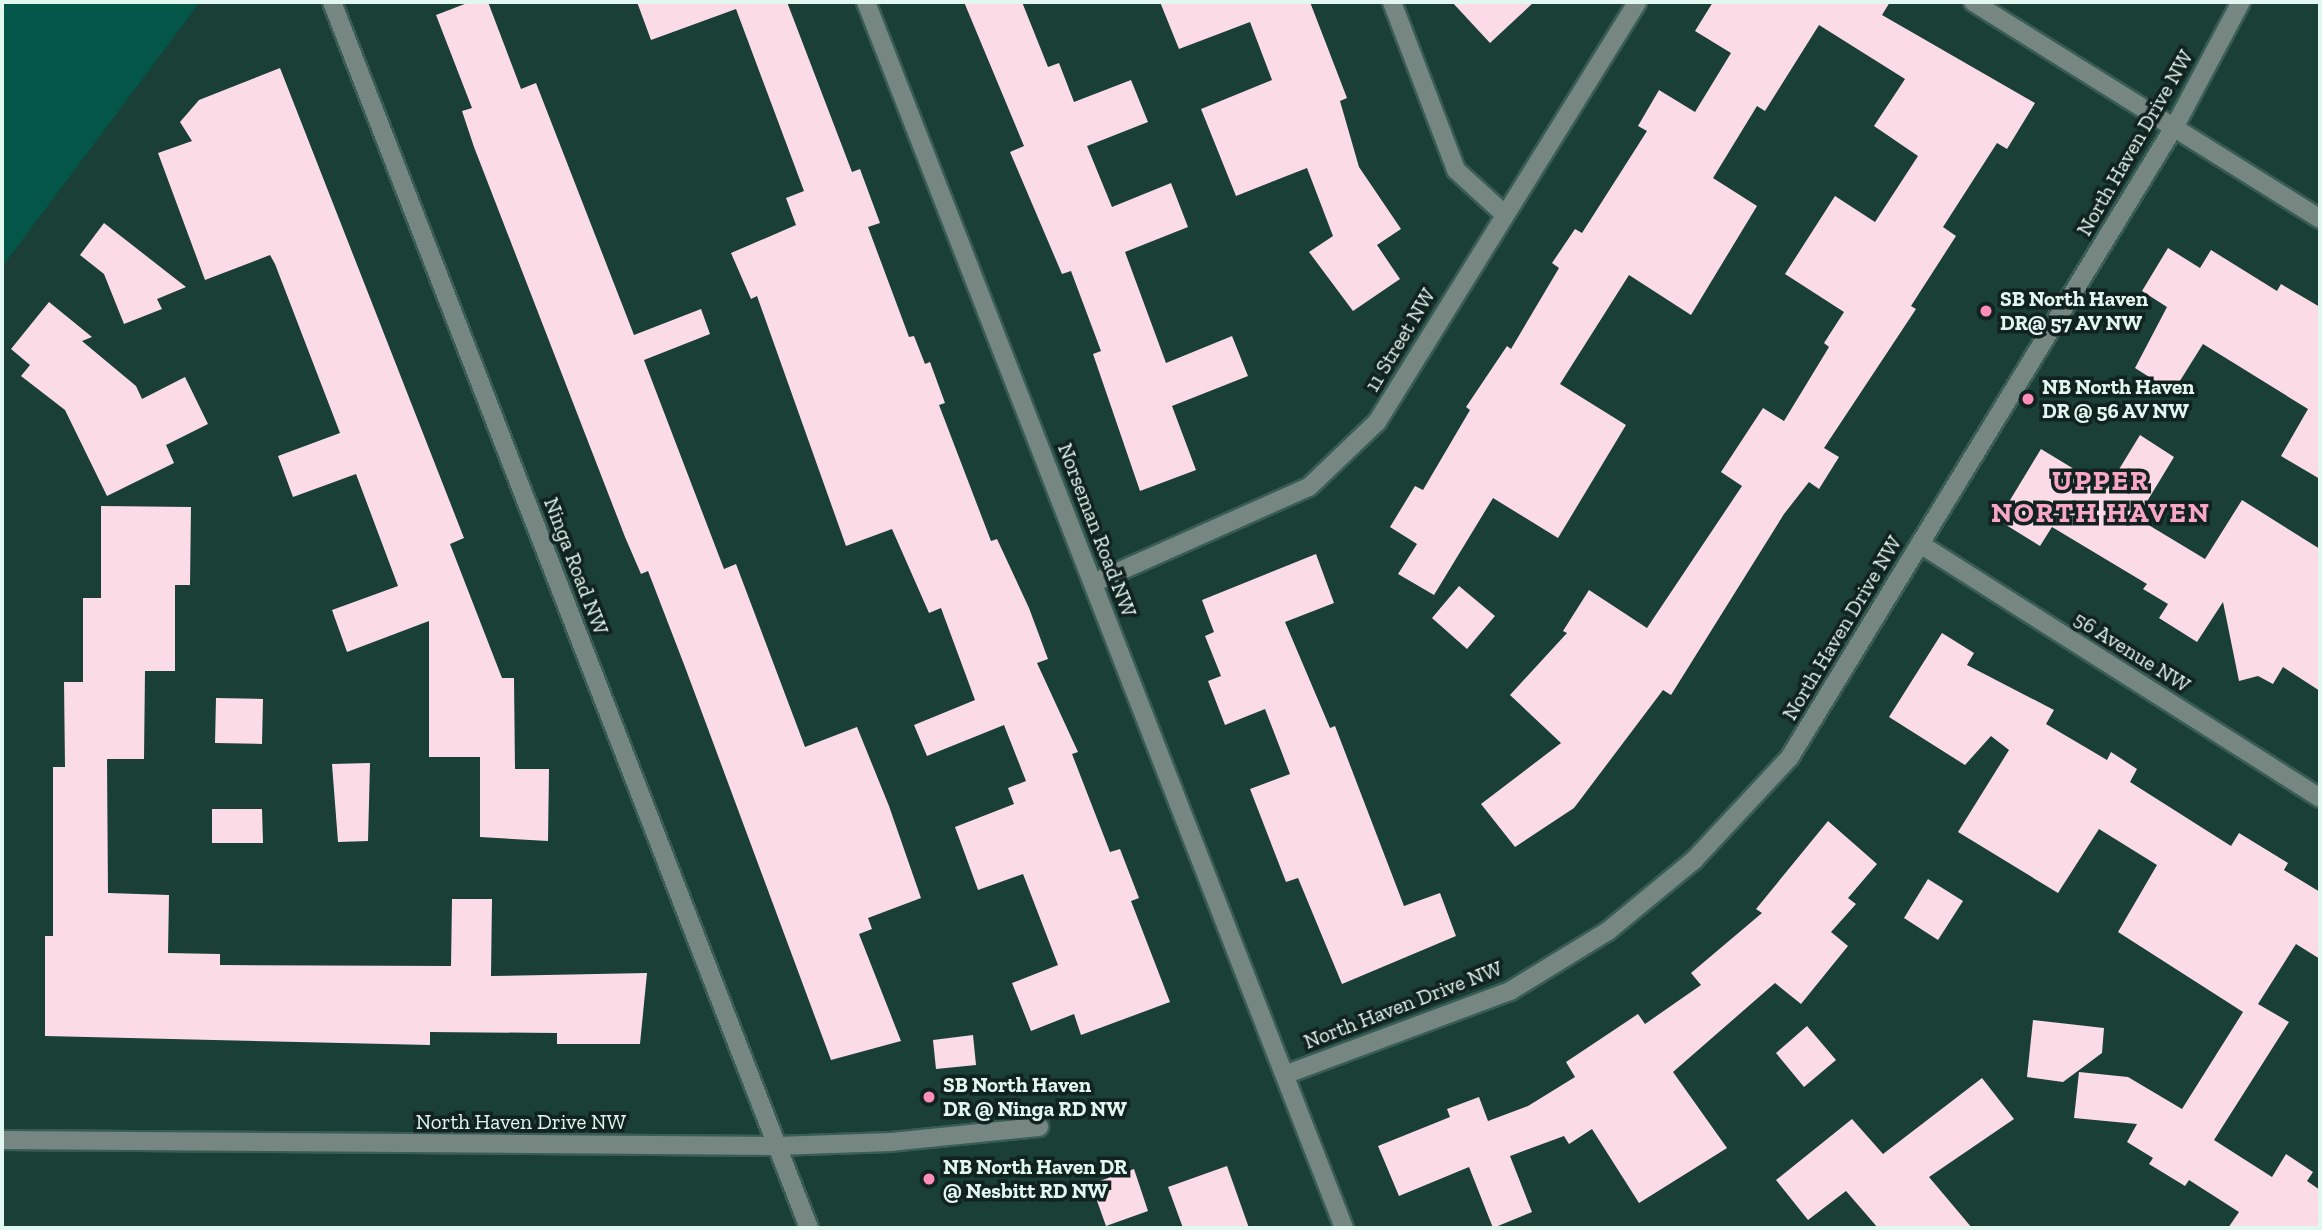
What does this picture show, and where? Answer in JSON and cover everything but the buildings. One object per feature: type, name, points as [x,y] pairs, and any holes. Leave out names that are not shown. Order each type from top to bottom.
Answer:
[{"type":"street","name":"Ninga Road NW","points":[[332,2],[809,1228]]},
{"type":"street","name":"Norseman Road NW","points":[[866,2],[1287,1074],[1344,1228]]},
{"type":"street","points":[[1392,2],[1457,170],[1504,214]]},
{"type":"street","name":"11 Street NW","points":[[1093,583],[1309,487],[1377,422],[1637,2]]},
{"type":"street","points":[[1973,2],[2176,124],[2320,219]]},
{"type":"street","name":"North Haven Drive NW","points":[[1287,1074],[1510,991],[1608,931],[1694,860],[1790,757],[2176,124],[2241,2]]},
{"type":"street","name":"56 Avenue NW","points":[[1920,544],[2320,798]]},
{"type":"street","name":"North Haven Drive NW","points":[[2,1140],[777,1146],[891,1142],[1040,1127]]},
{"type":"green space","points":[[2,2],[200,2],[2,267]]},
{"type":"place","name":"SB North Haven DR@ 57 AV NW","points":[[1986,311]]},
{"type":"place","name":"NB North Haven DR @ 56 AV NW","points":[[2028,399]]},
{"type":"place","name":"SB North Haven DR @ Ninga RD NW","points":[[929,1097]]},
{"type":"place","name":"NB North Haven DR @ Nesbitt RD NW","points":[[929,1179]]},
{"type":"district","name":"UPPER NORTH HAVEN","points":[[2101,497]]}]
